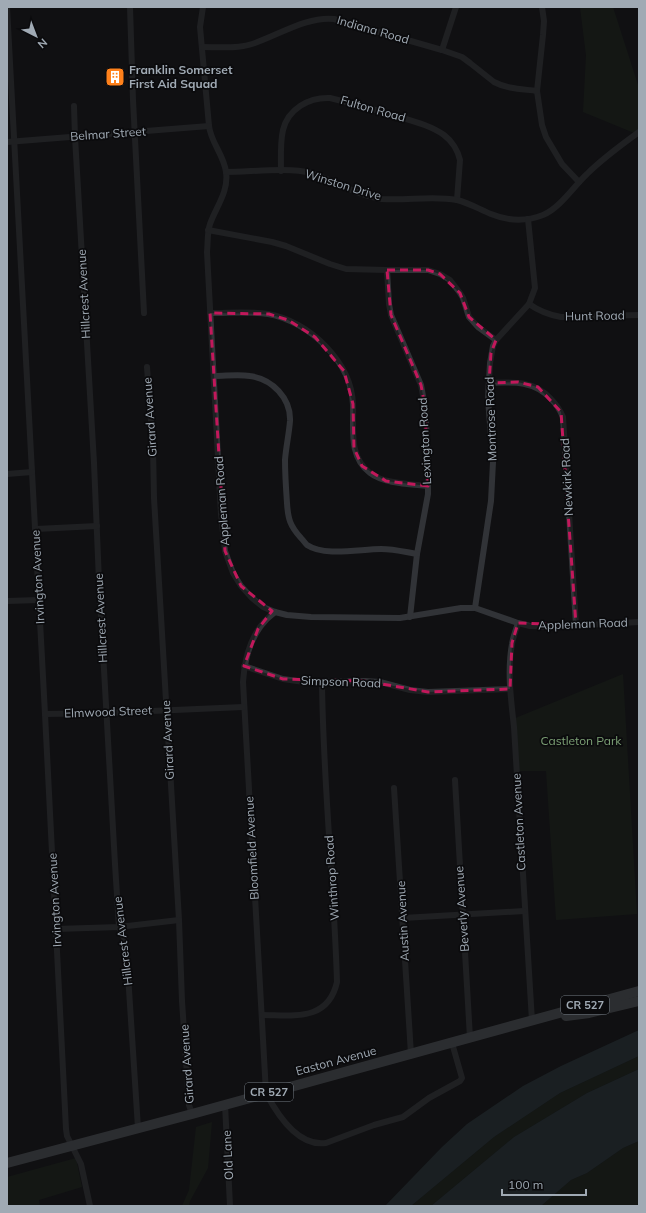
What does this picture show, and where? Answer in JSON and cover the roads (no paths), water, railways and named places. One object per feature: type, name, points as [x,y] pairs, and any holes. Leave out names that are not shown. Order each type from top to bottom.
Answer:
[{"type":"main road","name":"Easton Avenue","points":[[7,1163],[192,1114],[532,1021],[587,1004],[639,991]]},
{"type":"main road","name":"Easton Avenue","points":[[532,1021],[589,1013],[639,1001]]},
{"type":"street","name":"Irvington Avenue","points":[[7,7],[10,141],[36,530],[66,1129],[67,1136],[81,1164],[90,1206]]},
{"type":"street","points":[[130,7],[132,100],[144,313]]},
{"type":"street","points":[[203,7],[200,22],[209,126],[216,147],[224,161],[226,172]]},
{"type":"street","points":[[442,50],[456,7]]},
{"type":"street","points":[[542,7],[544,21],[537,91],[542,125],[546,137],[562,164],[579,182]]},
{"type":"street","name":"Indiana Road","points":[[202,47],[232,47],[250,44],[319,19],[334,19],[462,57],[498,84],[507,87],[537,91]]},
{"type":"street","name":"Fulton Road","points":[[281,171],[281,141],[283,129],[288,119],[298,107],[308,101],[323,97],[330,98],[432,127],[445,136],[453,144],[460,160],[457,200]]},
{"type":"street","name":"Hillcrest Avenue","points":[[74,106],[106,713],[119,927],[125,940],[127,960],[138,1128]]},
{"type":"street","name":"Belmar Street","points":[[10,141],[209,126]]},
{"type":"street","name":"Winston Drive","points":[[226,172],[289,170],[310,173],[381,199],[447,198],[467,202],[491,214],[507,219],[528,219],[545,214],[556,207],[579,182],[604,159],[639,132]]},
{"type":"street","name":"Appleman Road","points":[[226,172],[225,187],[208,230],[207,252],[221,514],[225,551],[233,573],[241,586],[252,598],[275,612],[287,615],[311,617],[400,618],[461,608],[475,608],[530,626],[639,622]]},
{"type":"street","name":"Montrose Road","points":[[475,608],[491,501],[493,462],[488,399],[491,354],[496,340],[529,304],[535,288],[528,219]]},
{"type":"street","points":[[208,230],[279,244],[346,269],[428,270],[445,276],[463,298],[469,317],[478,327],[496,340]]},
{"type":"street","name":"Lexington Road","points":[[387,270],[391,314],[421,386],[425,407],[428,486],[417,554],[410,617]]},
{"type":"street","name":"Hunt Road","points":[[529,304],[548,314],[561,317],[639,315]]},
{"type":"street","points":[[210,313],[269,314],[288,320],[315,337],[334,355],[344,371],[352,393],[354,404],[354,448],[362,466],[372,475],[386,481],[428,486]]},
{"type":"street","name":"Girard Avenue","points":[[147,367],[153,447],[154,504],[179,920],[182,1001],[189,1105],[192,1114]]},
{"type":"street","points":[[214,376],[251,376],[264,379],[280,391],[287,402],[290,411],[285,459],[288,516],[291,527],[306,544],[315,549],[326,552],[381,549],[417,554]]},
{"type":"street","name":"Newkirk Road","points":[[489,383],[518,382],[538,387],[557,405],[563,417],[576,625]]},
{"type":"street","points":[[7,474],[32,472]]},
{"type":"street","points":[[36,530],[97,526]]},
{"type":"street","points":[[7,601],[39,600]]},
{"type":"street","name":"Bloomfield Avenue","points":[[266,1093],[243,707],[243,682],[244,666],[247,654],[258,628],[266,618],[275,612]]},
{"type":"street","name":"Castleton Avenue","points":[[518,623],[512,643],[510,689],[514,727],[524,912],[532,1021]]},
{"type":"street","name":"Simpson Road","points":[[244,666],[283,679],[304,682],[380,682],[410,690],[428,692],[510,689]]},
{"type":"street","name":"Winthrop Road","points":[[262,1015],[300,1016],[316,1012],[328,1002],[336,989],[335,921],[322,728],[322,682]]},
{"type":"street","name":"Elmwood Street","points":[[46,714],[243,707]]},
{"type":"street","name":"Beverly Avenue","points":[[455,780],[470,1038]]},
{"type":"street","name":"Austin Avenue","points":[[394,788],[411,1054]]},
{"type":"street","points":[[403,918],[524,912]]},
{"type":"street","points":[[56,929],[119,927],[179,920]]},
{"type":"street","points":[[266,1093],[274,1108],[287,1125],[298,1135],[308,1141],[320,1144],[326,1143],[374,1124],[403,1117],[429,1098],[460,1081],[462,1078],[452,1043]]},
{"type":"street","name":"Old Lane","points":[[225,1104],[230,1206]]},
{"type":"place","name":"Franklin Somerset First Aid Squad","points":[[115,77]]},
{"type":"park label","name":"Castleton Park","points":[[581,741]]}]
